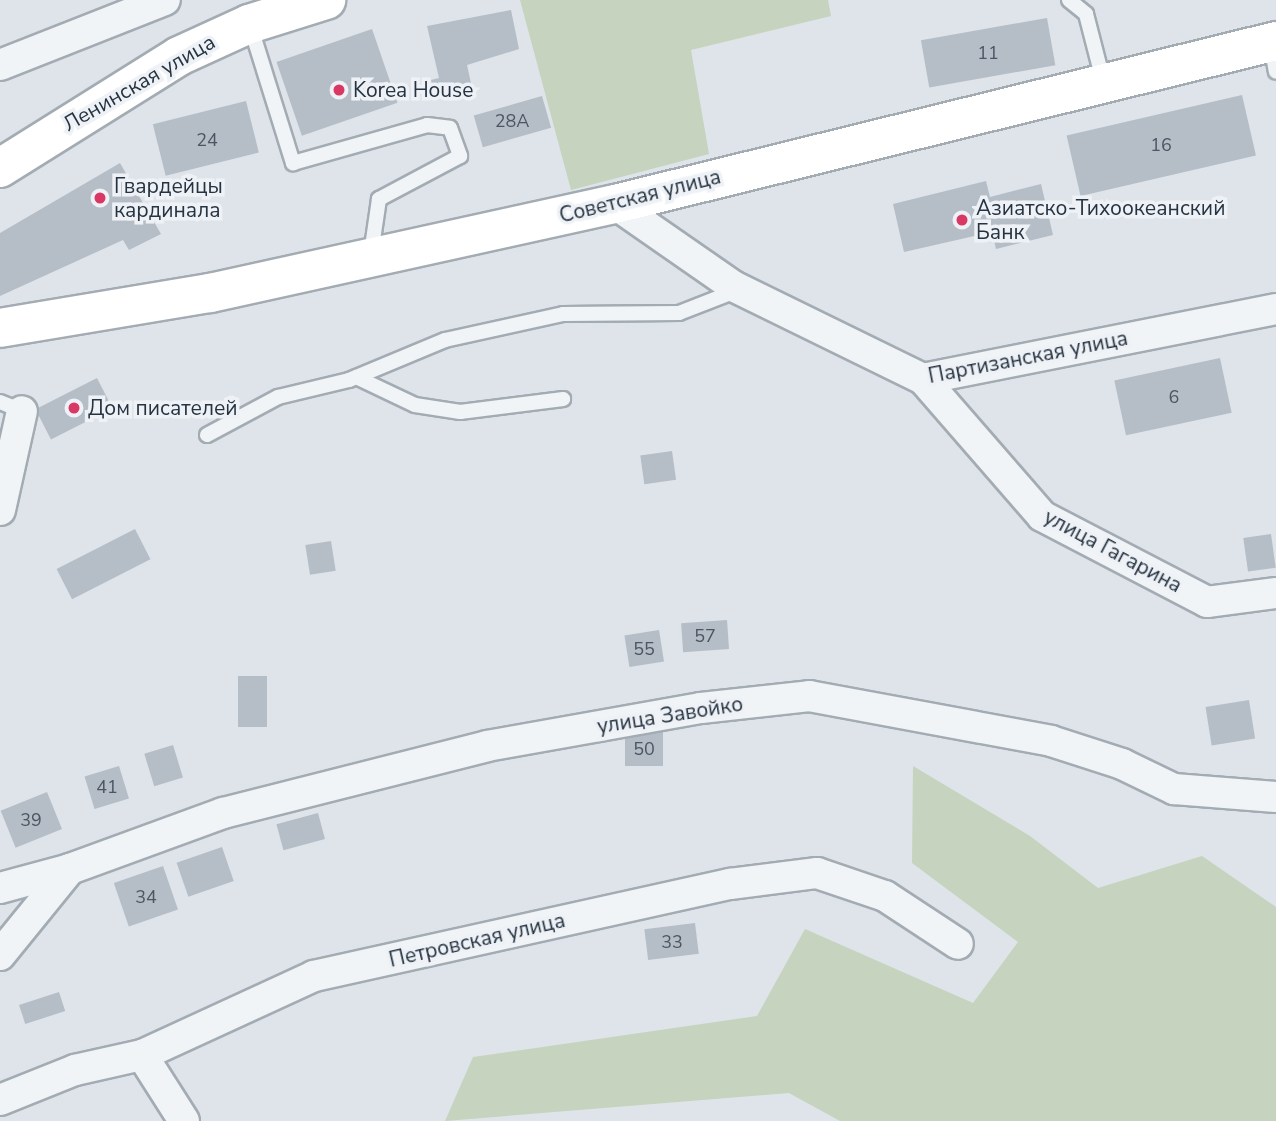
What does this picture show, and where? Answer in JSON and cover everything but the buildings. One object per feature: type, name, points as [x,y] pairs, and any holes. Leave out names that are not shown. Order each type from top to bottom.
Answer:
[{"type":"main road","name":"Ленинская улица","points":[[0,168],[111,94],[249,24],[326,0]]},
{"type":"main road","name":"Советская улица","points":[[0,328],[210,293],[615,204],[1104,82],[1274,52]]},
{"type":"street","points":[[0,65],[165,0]]},
{"type":"street","name":"Партизанская улица","points":[[615,204],[739,289],[923,379],[1276,309]]},
{"type":"street","name":"улица Гагарина","points":[[923,379],[1042,516],[1207,602],[1276,593]]},
{"type":"street","points":[[0,510],[11,407]]},
{"type":"street","name":"улица Завойко","points":[[0,888],[70,869],[223,813],[487,746],[701,708],[809,696],[1051,741],[1122,764],[1174,789],[1276,797]]},
{"type":"street","points":[[0,955],[70,869]]},
{"type":"street","name":"Петровская улица","points":[[0,1100],[75,1070],[142,1055],[314,976],[730,884],[817,873],[885,897],[958,944]]},
{"type":"street","points":[[142,1055],[184,1121]]},
{"type":"lane","points":[[1069,0],[1086,14],[1104,82]]},
{"type":"lane","points":[[249,24],[293,163],[427,125],[450,128],[460,156],[379,199],[370,257]]},
{"type":"lane","points":[[207,435],[278,397],[356,377],[458,337],[562,314],[679,313],[739,289]]},
{"type":"lane","points":[[356,377],[415,405],[460,412],[563,399]]},
{"type":"green space","points":[[520,0],[828,0],[831,16],[691,50],[709,154],[571,190]]},
{"type":"green space","points":[[913,766],[1030,836],[1098,888],[1202,856],[1276,907],[1276,1121],[840,1121],[789,1093],[445,1121],[473,1057],[757,1016],[805,929],[973,1003],[1018,942],[912,863]]},
{"type":"place","name":"Korea House","points":[[339,90]]},
{"type":"place","name":"Гвардейцы кардинала","points":[[100,198]]},
{"type":"place","name":"Азиатско-Тихоокеанский Банк","points":[[962,220]]},
{"type":"place","name":"Дом писателей","points":[[74,408]]}]
